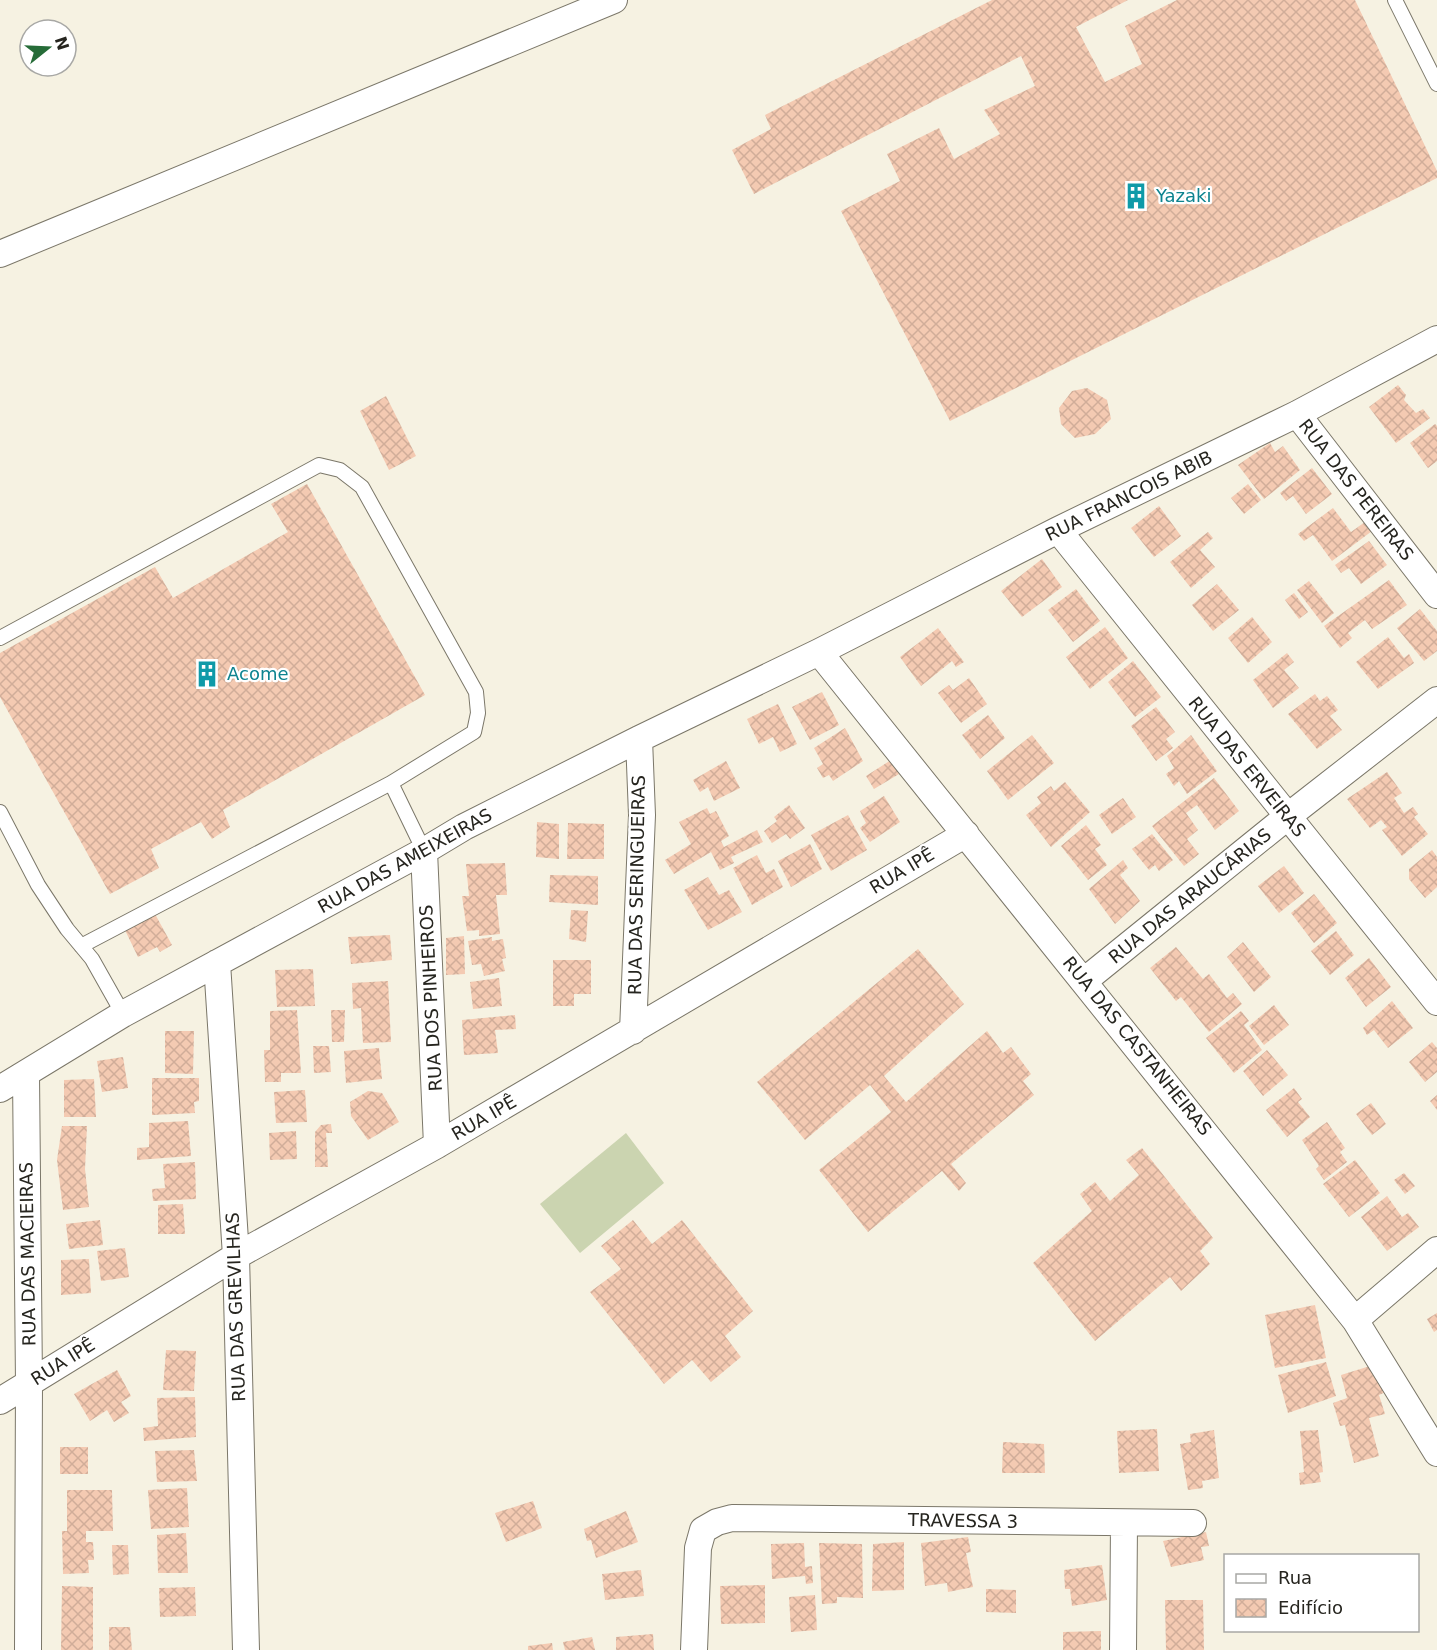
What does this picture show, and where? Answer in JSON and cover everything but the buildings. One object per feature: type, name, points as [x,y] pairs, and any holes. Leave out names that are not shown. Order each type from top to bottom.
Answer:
[{"type":"street","points":[[0,254],[481,57],[614,0]]},
{"type":"street","name":"RUA FRANCOIS ABIB","points":[[819,652],[1058,530],[1298,414],[1437,339]]},
{"type":"street","name":"RUA DAS PEREIRAS","points":[[1298,414],[1437,596]]},
{"type":"street","name":"RUA DAS ERVEIRAS","points":[[1058,530],[1437,1002]]},
{"type":"street","name":"RUA DAS AMEIXEIRAS","points":[[0,1089],[123,1014],[424,851],[464,827],[819,652]]},
{"type":"street","name":"RUA DAS CASTANHEIRAS","points":[[819,652],[1355,1320],[1437,1453]]},
{"type":"street","name":"RUA DAS ARAUCÁRIAS","points":[[1084,981],[1287,817],[1437,700]]},
{"type":"street","name":"RUA DAS SERINGUEIRAS","points":[[633,1032],[642,815],[639,739]]},
{"type":"street","name":"RUA IPÊ","points":[[0,1401],[236,1257],[633,1032],[966,834]]},
{"type":"street","name":"RUA DOS PINHEIROS","points":[[424,851],[437,1145]]},
{"type":"street","name":"RUA DAS GREVILHAS","points":[[217,963],[236,1257],[246,1650]]},
{"type":"street","name":"RUA DAS MACIEIRAS","points":[[26,1075],[29,1383],[28,1650]]},
{"type":"street","points":[[1355,1320],[1437,1250]]},
{"type":"street","name":"TRAVESSA 3","points":[[694,1650],[698,1548],[703,1530],[717,1522],[732,1518],[1193,1523]]},
{"type":"street","points":[[1123,1650],[1124,1524]]},
{"type":"lane","points":[[1395,0],[1437,84]]},
{"type":"lane","points":[[0,638],[320,465],[340,470],[362,487],[476,692],[478,712],[474,732],[391,783],[81,946]]},
{"type":"lane","points":[[391,783],[424,851]]},
{"type":"lane","points":[[0,812],[38,885],[67,929],[92,959],[123,1014]]},
{"type":"green space","points":[[626,1133],[664,1183],[580,1253],[540,1204]]},
{"type":"place","name":"Yazaki","points":[[1136,196]]},
{"type":"place","name":"Acome","points":[[207,674]]}]
